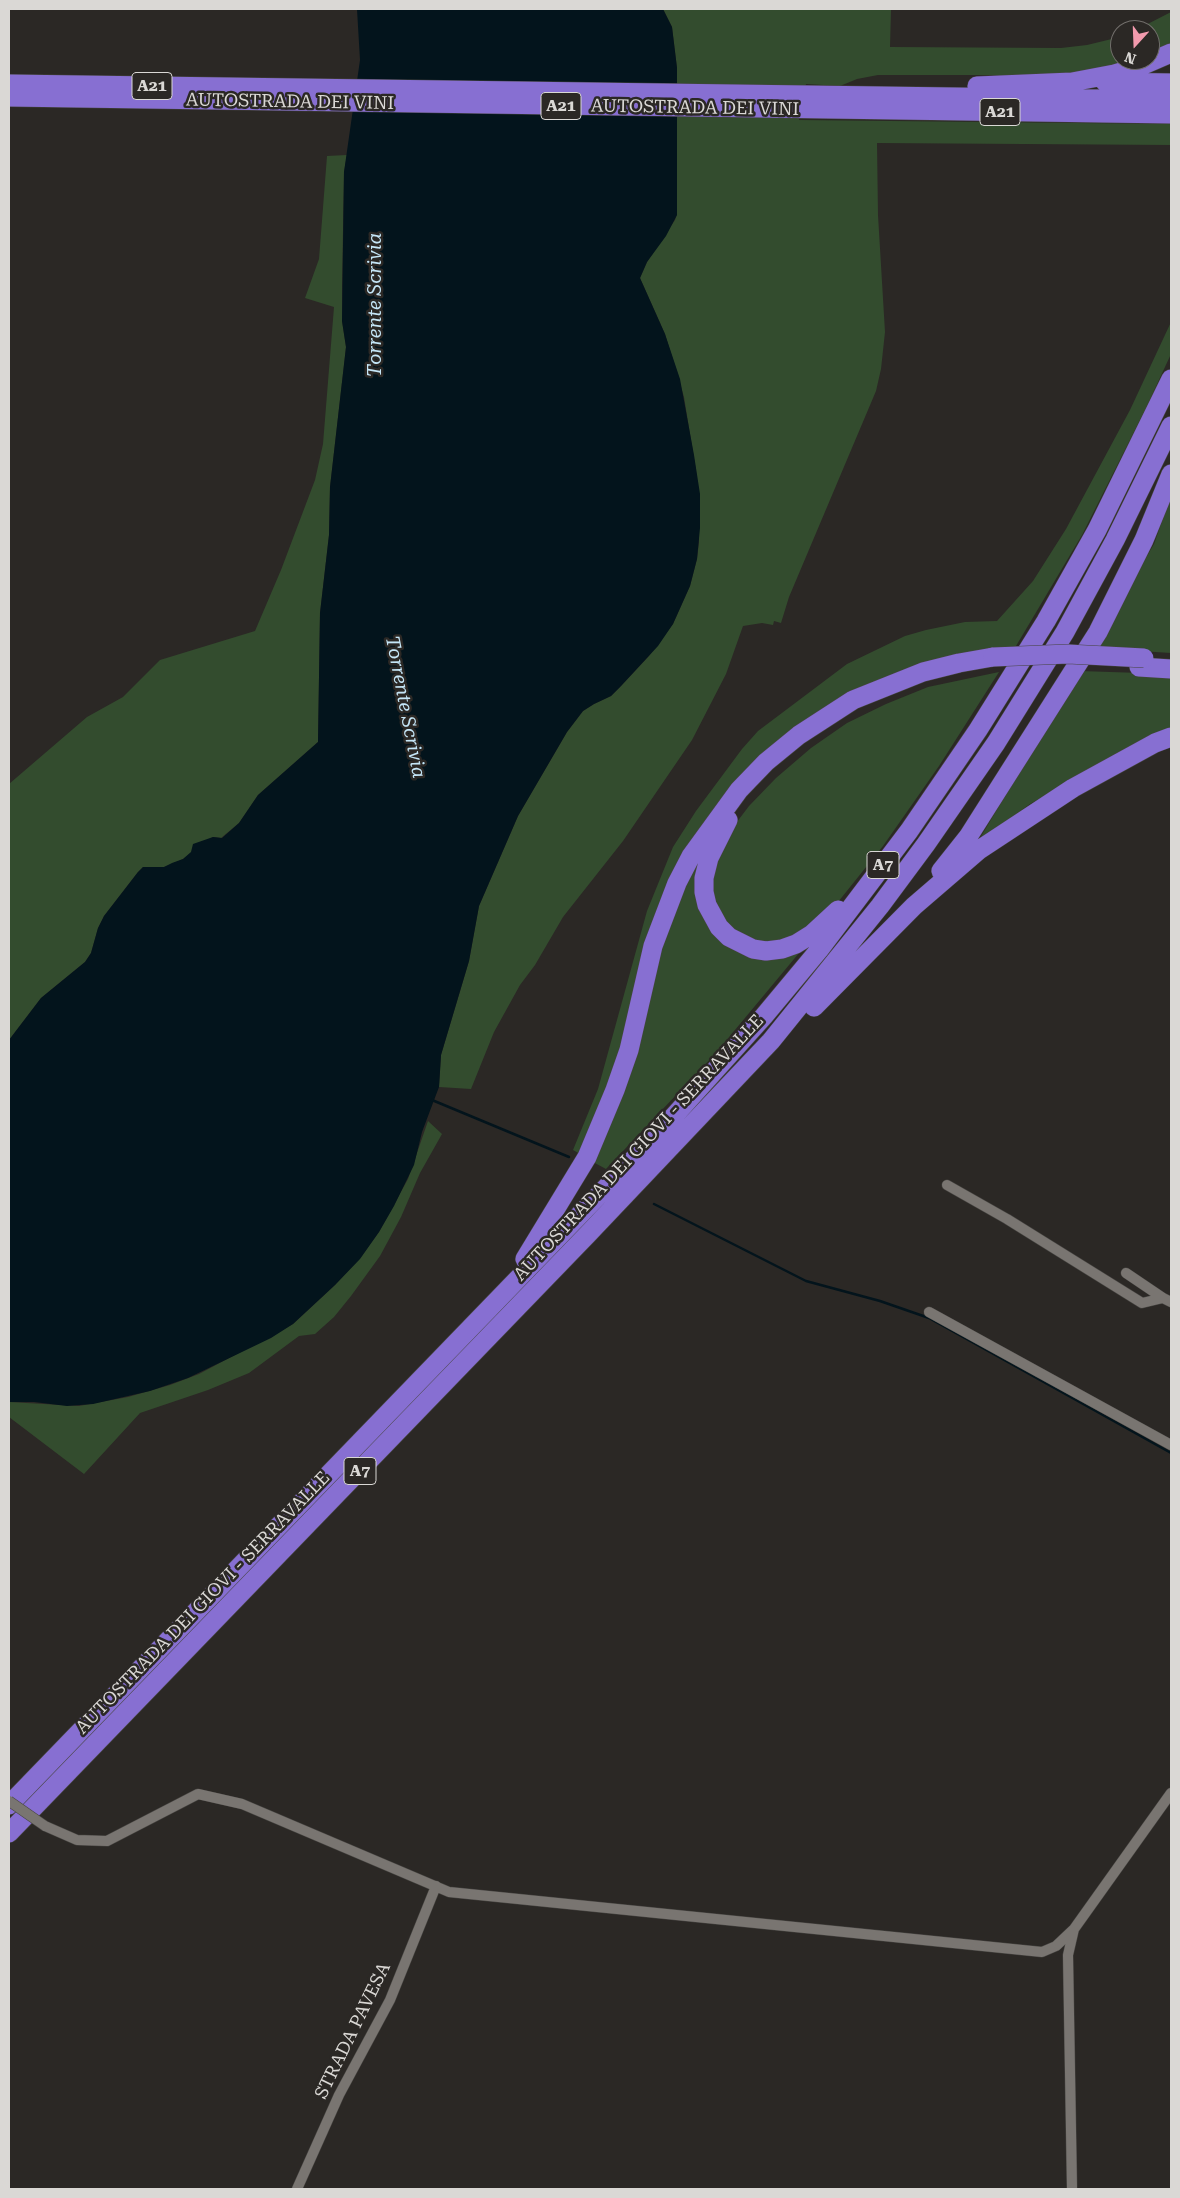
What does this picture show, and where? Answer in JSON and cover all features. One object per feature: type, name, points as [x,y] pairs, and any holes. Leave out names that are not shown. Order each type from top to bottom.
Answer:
[{"type":"highway","points":[[1072,82],[1114,74],[1141,66],[1171,53]]},
{"type":"highway","points":[[858,96],[974,86],[1072,82],[1171,83]]},
{"type":"highway","name":"AUTOSTRADA DEI VINI","points":[[9,84],[295,95],[828,103],[1171,114]]},
{"type":"highway","name":"AUTOSTRADA DEI VINI","points":[[9,98],[295,95]]},
{"type":"highway","name":"AUTOSTRADA DEI VINI","points":[[828,103],[858,96],[1171,100]]},
{"type":"highway","name":"AUTOSTRADA DEI GIOVI - SERRAVALLE","points":[[9,1805],[656,1136],[741,1043],[819,950],[909,831],[978,730],[1046,620],[1097,530],[1171,379]]},
{"type":"highway","name":"AUTOSTRADA DEI GIOVI - SERRAVALLE","points":[[9,1832],[709,1108],[771,1041],[844,953],[926,844],[996,743],[1066,632],[1115,540],[1171,426]]},
{"type":"highway","points":[[914,906],[968,837],[1098,632],[1144,540],[1171,474]]},
{"type":"highway","points":[[508,1288],[587,1157],[599,1131],[630,1050],[653,946],[677,883],[696,848],[739,790],[766,762],[799,734],[853,700],[923,672],[959,663],[994,662],[1054,665],[1171,659]]},
{"type":"highway","points":[[909,831],[828,920],[796,944],[782,949],[760,950],[738,943],[728,937],[719,927],[707,905],[704,892],[704,878],[709,858],[733,812],[754,788],[802,744],[830,725],[894,693],[994,662]]},
{"type":"highway","points":[[1141,662],[1171,669]]},
{"type":"highway","points":[[709,1108],[766,1059],[825,995],[914,906],[979,850],[1073,788],[1155,743],[1171,737]]},
{"type":"street","points":[[947,1185],[1007,1219],[1142,1303],[1167,1300]]},
{"type":"street","points":[[1126,1273],[1167,1300]]},
{"type":"street","points":[[929,1312],[1171,1445]]},
{"type":"street","points":[[9,1801],[45,1826],[77,1840],[108,1841],[198,1794],[242,1804],[449,1892],[1027,1952],[1042,1952],[1049,1950],[1074,1929],[1171,1793]]},
{"type":"street","name":"STRADA PAVESA","points":[[297,2189],[340,2095],[390,2000],[436,1886]]},
{"type":"street","points":[[1072,2189],[1068,1955],[1074,1929]]},
{"type":"green space","points":[[663,9],[891,9],[890,47],[1061,48],[1087,45],[1110,39],[1110,67],[1075,75],[878,75],[857,79],[840,86],[806,84],[799,120],[1171,124],[1171,145],[877,143],[878,215],[885,332],[881,369],[876,391],[789,597],[781,623],[774,621],[773,625],[762,623],[743,626],[726,674],[692,740],[623,841],[563,917],[535,965],[520,985],[494,1032],[471,1089],[439,1087],[441,1055],[469,961],[479,906],[518,816],[567,732],[583,711],[611,696],[649,656],[673,624],[690,586],[697,559],[699,542],[696,471],[684,397],[665,334],[640,278],[647,262],[677,214],[677,68],[672,27]]},
{"type":"green space","points":[[1171,12],[1171,46],[1160,51],[1160,20],[1155,20]]},
{"type":"green space","points":[[347,155],[344,172],[342,288],[342,321],[346,347],[330,487],[329,535],[320,613],[318,742],[258,795],[239,823],[221,838],[213,837],[183,859],[164,867],[143,867],[104,916],[98,928],[91,953],[85,962],[41,998],[9,1040],[9,784],[87,717],[123,697],[160,660],[255,631],[281,570],[315,480],[323,444],[334,307],[305,298],[319,259],[327,156]]},
{"type":"green space","points":[[1171,322],[1171,354],[1146,408],[1082,535],[1016,646],[978,652],[842,700],[697,840],[625,1041],[580,1154],[573,1150],[598,1089],[647,911],[673,847],[696,811],[742,749],[758,731],[847,664],[905,636],[965,622],[997,621],[1033,581],[1066,529],[1130,410]]},
{"type":"green space","points":[[1171,496],[1171,653],[1093,648],[1154,544]]},
{"type":"green space","points":[[1080,671],[1171,674],[1171,730],[1129,749],[1030,804],[977,843]]},
{"type":"green space","points":[[999,672],[939,766],[883,846],[830,912],[803,933],[769,944],[736,935],[714,911],[710,877],[727,835],[749,806],[776,778],[811,748],[847,723],[886,704],[928,687]]},
{"type":"green space","points":[[711,840],[702,865],[722,939],[804,947],[715,1054],[606,1169],[593,1162],[662,940],[690,876]]},
{"type":"green space","points":[[428,1121],[442,1134],[420,1173],[401,1217],[380,1256],[351,1296],[334,1317],[315,1334],[299,1336],[249,1373],[208,1390],[140,1413],[84,1474],[9,1417],[9,1402],[79,1406],[128,1397],[170,1385],[199,1374],[293,1324],[335,1285],[360,1258],[379,1232],[408,1179]]},
{"type":"water","name":"Torrente Scrivia","points":[[357,9],[663,9],[672,27],[677,68],[677,215],[666,236],[647,262],[640,278],[665,334],[680,379],[700,494],[700,528],[697,559],[690,586],[673,624],[658,646],[611,696],[583,711],[567,732],[518,816],[479,906],[469,961],[441,1055],[439,1087],[422,1132],[414,1165],[394,1206],[360,1259],[293,1324],[271,1338],[188,1378],[150,1391],[93,1404],[67,1406],[34,1402],[9,1402],[9,1040],[41,998],[85,962],[91,953],[98,928],[104,916],[143,867],[164,867],[183,859],[191,852],[193,844],[213,837],[222,838],[239,823],[258,795],[318,742],[320,613],[329,535],[330,487],[346,347],[342,321],[344,172],[360,60]]},
{"type":"waterway","points":[[432,1100],[569,1157]]},
{"type":"waterway","points":[[654,1204],[806,1281],[880,1301],[929,1318],[1171,1453]]}]
